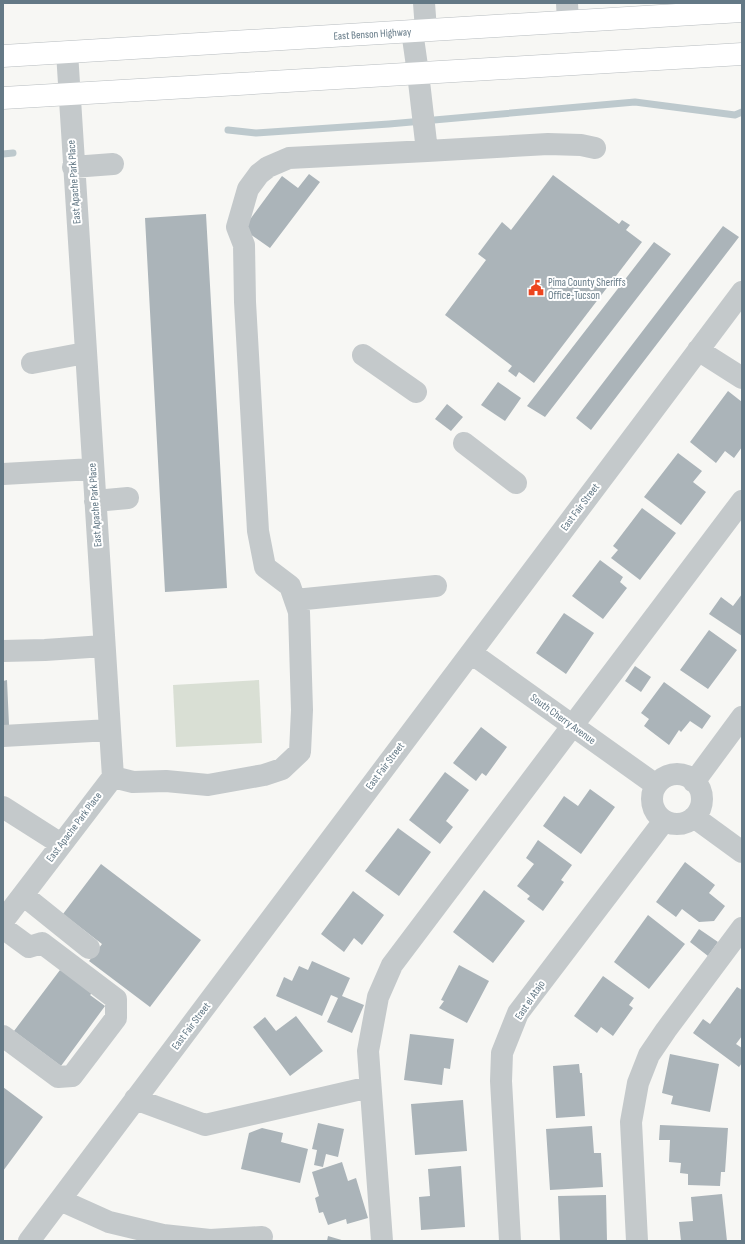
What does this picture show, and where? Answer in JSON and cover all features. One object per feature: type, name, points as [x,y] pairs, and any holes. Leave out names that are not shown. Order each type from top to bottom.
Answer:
[{"type":"main road","name":"East Benson Highway","points":[[3,56],[419,30],[567,12],[742,11]]},
{"type":"main road","points":[[3,98],[742,54]]},
{"type":"street","points":[[424,3],[419,30],[418,73],[425,131]]},
{"type":"street","name":"East Apache Park Place","points":[[3,921],[113,777],[68,94],[67,52]]},
{"type":"street","points":[[113,777],[133,782],[166,780],[208,785],[270,773],[282,769],[307,756],[302,710],[300,612],[290,586],[265,567],[258,531],[245,302],[244,245],[237,227],[248,189],[259,174],[268,167],[289,158],[425,131],[548,144],[581,145],[594,148]]},
{"type":"street","points":[[73,166],[113,164]]},
{"type":"street","name":"East Fair Street","points":[[29,1241],[742,292]]},
{"type":"street","points":[[698,350],[742,378]]},
{"type":"street","points":[[32,363],[85,353]]},
{"type":"street","points":[[363,355],[416,392]]},
{"type":"street","points":[[464,443],[516,483]]},
{"type":"street","points":[[3,474],[93,469]]},
{"type":"street","points":[[95,501],[128,498]]},
{"type":"street","points":[[382,1241],[368,1051],[378,996],[392,965],[742,501]]},
{"type":"street","points":[[295,600],[436,586]]},
{"type":"street","points":[[3,651],[104,646]]},
{"type":"street","name":"South Cherry Avenue","points":[[471,653],[656,785]]},
{"type":"street","points":[[694,782],[742,717]]},
{"type":"street","points":[[3,736],[110,730]]},
{"type":"street","points":[[682,775],[689,778],[699,788],[701,795],[699,810],[688,821],[680,824],[672,824],[664,821],[658,815],[652,801],[656,785],[668,776],[682,775]]},
{"type":"street","points":[[3,807],[62,844]]},
{"type":"street","points":[[694,816],[742,852]]},
{"type":"street","name":"East el Atajo","points":[[510,1241],[501,1081],[502,1053],[518,1013],[664,821]]},
{"type":"street","points":[[23,895],[89,948]]},
{"type":"street","points":[[3,928],[29,947],[42,943],[116,999],[116,1018],[72,1076],[58,1077],[3,1036]]},
{"type":"street","points":[[637,1241],[631,1122],[638,1083],[649,1055],[742,928]]},
{"type":"street","points":[[135,1099],[205,1125],[370,1087]]},
{"type":"street","points":[[60,1200],[110,1222],[164,1235],[210,1240],[262,1237]]},
{"type":"shaded area","points":[[259,680],[262,743],[176,747],[173,685]]},
{"type":"building","points":[[309,174],[320,182],[270,248],[243,229],[282,176],[298,188]]},
{"type":"building","name":"Pima County Sheriffs Office-Tucson","points":[[553,175],[619,224],[622,220],[630,225],[626,230],[642,242],[534,383],[519,372],[516,377],[508,371],[512,366],[445,315],[486,260],[478,254],[502,222],[511,230]]},
{"type":"building","points":[[206,214],[227,588],[165,592],[145,218]]},
{"type":"building","points":[[723,226],[739,237],[591,430],[576,418]]},
{"type":"building","points":[[654,242],[671,254],[545,417],[527,406]]},
{"type":"building","points":[[498,382],[521,398],[505,421],[481,405]]},
{"type":"building","points":[[728,391],[742,402],[742,447],[734,458],[725,451],[716,463],[690,442]]},
{"type":"building","points":[[447,404],[463,417],[451,431],[435,419]]},
{"type":"building","points":[[678,453],[702,471],[693,482],[706,492],[681,525],[644,497]]},
{"type":"building","points":[[642,508],[676,533],[640,580],[611,558],[618,550],[613,546]]},
{"type":"building","points":[[600,560],[623,577],[620,582],[627,588],[603,619],[572,596]]},
{"type":"building","points":[[742,594],[742,636],[709,614],[721,597],[733,606]]},
{"type":"building","points":[[564,613],[594,633],[566,674],[536,653]]},
{"type":"building","points":[[709,630],[737,650],[708,689],[680,670]]},
{"type":"building","points":[[635,666],[651,677],[641,692],[625,681]]},
{"type":"building","points":[[7,680],[9,725],[3,725],[3,681]]},
{"type":"building","points":[[664,682],[711,716],[702,729],[690,721],[681,732],[679,730],[669,745],[644,726],[649,719],[641,713]]},
{"type":"building","points":[[481,727],[507,747],[486,776],[482,773],[476,781],[453,763]]},
{"type":"building","points":[[445,772],[469,790],[446,821],[453,827],[440,844],[409,820]]},
{"type":"building","points":[[590,789],[615,807],[581,854],[543,826],[564,796],[578,806]]},
{"type":"building","points":[[398,828],[431,852],[399,896],[365,871]]},
{"type":"building","points":[[538,840],[572,865],[561,880],[564,882],[543,911],[527,899],[530,896],[517,886],[534,864],[526,858]]},
{"type":"building","points":[[685,862],[715,885],[709,893],[725,906],[714,921],[699,922],[682,909],[676,917],[656,902]]},
{"type":"building","points":[[101,864],[201,940],[150,1007],[89,961],[102,944],[63,914]]},
{"type":"building","points":[[484,890],[525,921],[493,963],[453,932]]},
{"type":"building","points":[[353,891],[384,915],[362,945],[354,938],[344,952],[321,934]]},
{"type":"building","points":[[648,915],[685,944],[649,989],[614,962]]},
{"type":"building","points":[[699,929],[718,942],[708,956],[690,942]]},
{"type":"building","points":[[312,961],[350,978],[342,996],[364,1005],[352,1033],[327,1022],[338,998],[331,995],[322,1016],[276,996],[284,977],[292,981],[299,966],[308,970]]},
{"type":"building","points":[[459,965],[489,981],[467,1023],[439,1008],[444,1001],[441,1000]]},
{"type":"building","points":[[60,970],[95,990],[90,995],[105,1006],[61,1066],[14,1031]]},
{"type":"building","points":[[603,976],[634,998],[629,1005],[633,1008],[613,1036],[601,1027],[597,1033],[574,1016]]},
{"type":"building","points":[[737,987],[742,990],[742,1036],[736,1044],[742,1048],[742,1063],[739,1067],[693,1033],[703,1019],[710,1024]]},
{"type":"building","points":[[296,1016],[323,1051],[290,1076],[253,1027],[265,1017],[276,1031]]},
{"type":"building","points":[[410,1034],[454,1039],[450,1069],[444,1068],[442,1085],[404,1080]]},
{"type":"building","points":[[670,1054],[719,1064],[710,1112],[671,1104],[673,1096],[662,1093]]},
{"type":"building","points":[[579,1064],[580,1073],[582,1073],[585,1116],[556,1118],[553,1066]]},
{"type":"building","points":[[3,1087],[43,1117],[3,1171]]},
{"type":"building","points":[[463,1100],[467,1151],[415,1155],[411,1104]]},
{"type":"building","points":[[318,1123],[344,1129],[338,1157],[326,1154],[323,1167],[314,1165],[317,1150],[312,1149]]},
{"type":"building","points":[[660,1125],[728,1128],[725,1172],[721,1172],[720,1186],[688,1185],[688,1174],[680,1173],[681,1163],[669,1162],[670,1140],[659,1140]]},
{"type":"building","points":[[592,1126],[594,1153],[601,1153],[603,1187],[550,1190],[546,1129]]},
{"type":"building","points":[[262,1128],[283,1133],[281,1142],[308,1149],[300,1183],[241,1169],[249,1133]]},
{"type":"building","points":[[342,1162],[348,1181],[356,1178],[368,1218],[347,1224],[346,1219],[328,1225],[323,1212],[319,1213],[315,1198],[319,1196],[312,1172]]},
{"type":"building","points":[[461,1166],[465,1227],[421,1230],[419,1197],[430,1196],[428,1169]]},
{"type":"building","points":[[722,1194],[727,1241],[681,1241],[679,1222],[693,1221],[691,1197]]},
{"type":"building","points":[[606,1195],[607,1241],[560,1241],[558,1196]]},
{"type":"building","points":[[328,1236],[345,1241],[327,1241]]},
{"type":"waterway","points":[[228,130],[256,133],[389,124],[635,102],[735,115],[742,112]]},
{"type":"waterway","points":[[3,154],[13,153]]},
{"type":"place","name":"Pima County Sheriffs Office-Tucson","points":[[536,288]]}]
